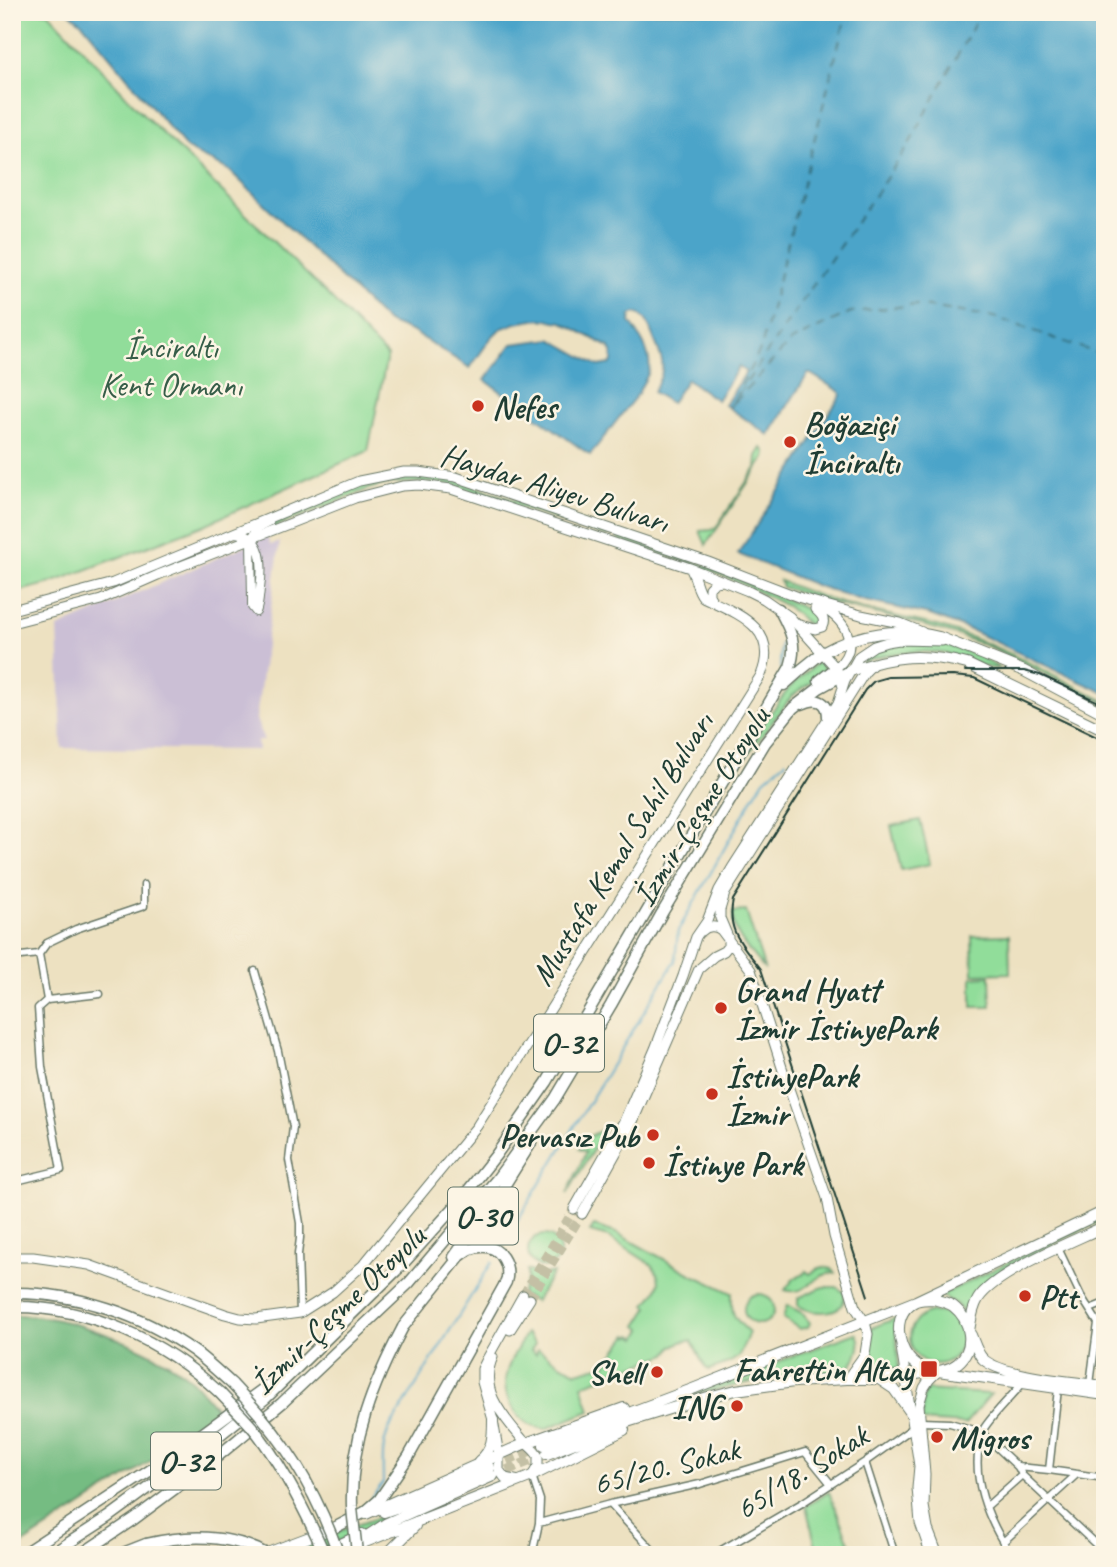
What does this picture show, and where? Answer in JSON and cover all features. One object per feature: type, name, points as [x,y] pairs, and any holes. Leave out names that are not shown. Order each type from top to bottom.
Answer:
[{"type":"highway","points":[[775,695],[790,667],[794,650],[790,629],[779,609]]},
{"type":"highway","points":[[775,695],[802,668],[822,653]]},
{"type":"highway","name":"İzmir-Çeşme Otoyolu","points":[[80,1555],[212,1461],[282,1403],[409,1283],[497,1179],[555,1099],[662,913],[765,743],[801,695],[842,675]]},
{"type":"highway","name":"İzmir-Çeşme Otoyolu","points":[[50,1555],[202,1449],[266,1398],[402,1265],[459,1202],[547,1082],[760,716],[775,695]]},
{"type":"highway","points":[[793,708],[819,700],[832,718]]},
{"type":"highway","name":"O-30","points":[[357,1555],[352,1508],[355,1457],[369,1400],[382,1367],[403,1327],[501,1191],[555,1099]]},
{"type":"highway","points":[[338,1526],[379,1500],[409,1455],[506,1282],[508,1270],[504,1259],[490,1247],[469,1250],[460,1256],[403,1327]]},
{"type":"highway","points":[[12,1293],[81,1300],[151,1325],[197,1353],[232,1384],[298,1465],[340,1553]]},
{"type":"highway","points":[[12,1307],[49,1309],[112,1324],[176,1356],[200,1374],[255,1430],[274,1457],[305,1510],[325,1555]]},
{"type":"highway","points":[[21,1555],[169,1458],[311,1353]]},
{"type":"highway","points":[[118,1555],[146,1544],[179,1537],[211,1537],[242,1543],[268,1555]]},
{"type":"main road","name":"Haydar Aliyev Bulvarı","points":[[12,610],[113,583],[359,481],[418,472],[456,477],[708,562],[801,598],[900,623],[925,633]]},
{"type":"main road","name":"Haydar Aliyev Bulvarı","points":[[12,623],[100,600],[355,498],[393,487],[419,485],[451,489],[690,568],[748,591],[798,624],[842,675]]},
{"type":"main road","points":[[154,565],[159,575]]},
{"type":"main road","name":"Mustafa Kemal Sahil Bulvarı","points":[[12,1257],[33,1257],[89,1265],[225,1314],[256,1320],[300,1314],[333,1292],[363,1265],[477,1126],[761,675],[766,655],[762,635],[758,629],[736,614],[703,597],[690,568]]},
{"type":"main road","points":[[713,602],[709,588],[715,582],[723,580]]},
{"type":"main road","points":[[798,624],[817,629],[824,622],[821,614],[801,598]]},
{"type":"main road","points":[[801,598],[841,622],[849,641],[838,703],[832,718],[725,894],[720,918],[728,937],[728,946],[699,970],[631,1126],[578,1211],[624,1121],[655,1049],[696,937],[707,921],[719,890],[832,718],[874,663]]},
{"type":"main road","points":[[822,653],[849,641],[886,632],[925,633],[952,641],[1024,671],[1105,714]]},
{"type":"main road","points":[[842,675],[859,656],[874,646],[899,640],[952,641]]},
{"type":"main road","points":[[842,675],[899,657],[926,656],[965,664],[1105,731]]},
{"type":"main road","points":[[714,956],[704,956],[697,952],[695,947],[696,937],[705,929],[715,927],[728,937],[751,970],[827,1198],[834,1236],[855,1307],[865,1322],[868,1334],[865,1354],[847,1379]]},
{"type":"main road","points":[[1105,1211],[916,1301],[546,1449],[736,1390],[847,1379],[879,1379],[948,1369],[958,1363],[965,1354],[972,1315],[979,1297],[996,1281],[1105,1226]]},
{"type":"main road","points":[[519,1481],[501,1475],[493,1420],[481,1376],[482,1368],[526,1297],[490,1363],[488,1379],[492,1398],[498,1409],[538,1456],[538,1466],[532,1476]]},
{"type":"main road","points":[[911,1413],[901,1344],[901,1317],[916,1301],[933,1299],[947,1302],[955,1308],[966,1322],[983,1359],[1002,1369],[1019,1374],[1105,1386]]},
{"type":"main road","points":[[901,1344],[911,1361],[928,1371],[1105,1395]]},
{"type":"main road","points":[[338,1526],[526,1443],[599,1415],[737,1371]]},
{"type":"main road","points":[[932,1555],[920,1523],[917,1425],[921,1394],[938,1371]]},
{"type":"main road","points":[[879,1379],[894,1389],[917,1425],[925,1474],[924,1506],[928,1529],[938,1555]]},
{"type":"main road","points":[[340,1553],[532,1476],[622,1431],[708,1397]]},
{"type":"main road","points":[[469,1468],[484,1457],[491,1447],[493,1420]]},
{"type":"main road","points":[[261,1555],[491,1472],[318,1555]]},
{"type":"main road","points":[[389,1553],[420,1521]]},
{"type":"main road","points":[[340,1553],[387,1523]]},
{"type":"street","points":[[232,533],[243,534],[251,539],[260,552],[262,561],[256,612],[252,607],[251,539],[259,527],[313,500]]},
{"type":"street","points":[[47,1000],[39,954],[47,943],[76,929],[144,906],[144,885]]},
{"type":"street","points":[[12,957],[39,954]]},
{"type":"street","points":[[255,971],[278,1051],[293,1127],[289,1160],[300,1223],[300,1314]]},
{"type":"street","points":[[12,1182],[61,1170],[42,1067],[38,1008],[47,1000],[100,993]]},
{"type":"street","points":[[1058,1248],[1081,1296],[1101,1323],[1090,1384]]},
{"type":"street","points":[[1090,1310],[1105,1303]]},
{"type":"street","points":[[1012,1555],[986,1507],[977,1476],[978,1454],[981,1432],[1022,1384]]},
{"type":"street","points":[[1049,1470],[1058,1389]]},
{"type":"street","points":[[917,1425],[950,1423],[981,1432],[1104,1553]]},
{"type":"street","name":"65/18. Sokak","points":[[713,1555],[802,1503],[917,1425]]},
{"type":"street","name":"65/20. Sokak","points":[[539,1523],[700,1484],[805,1452],[831,1484]]},
{"type":"street","points":[[865,1462],[894,1554]]},
{"type":"street","points":[[1018,1467],[1105,1478]]},
{"type":"street","points":[[1003,1542],[1077,1474]]},
{"type":"street","points":[[986,1507],[1022,1475]]},
{"type":"street","points":[[532,1476],[540,1500],[539,1523],[532,1555]]},
{"type":"street","points":[[610,1504],[656,1555]]},
{"type":"shaded area","points":[[267,536],[271,545],[280,541],[256,719],[264,741],[257,741],[258,750],[62,748],[58,628]]},
{"type":"green space","name":"İnciraltı Kent Ormanı","points":[[12,12],[48,12],[144,115],[387,356],[368,451],[202,526],[51,583],[12,593]]},
{"type":"green space","points":[[762,448],[766,452],[765,457],[706,545],[700,531],[712,530],[717,526],[756,468],[757,456]]},
{"type":"green space","points":[[418,476],[458,481],[606,531],[608,537],[457,486],[419,482],[390,483],[368,489],[261,532],[263,527],[361,485],[388,478]]},
{"type":"green space","points":[[617,535],[735,576],[819,616],[821,623],[813,629],[787,606],[749,587],[707,569],[619,540]]},
{"type":"green space","points":[[780,581],[837,602],[965,635],[1026,661],[1105,703],[992,648],[916,623],[827,602],[782,587]]},
{"type":"green space","points":[[920,642],[947,645],[976,655],[999,668],[986,667],[951,655],[926,652],[900,653],[862,662],[881,648]]},
{"type":"green space","points":[[819,661],[826,672],[792,696],[737,769],[747,746],[789,688]]},
{"type":"green space","points":[[920,820],[930,864],[901,870],[891,826]]},
{"type":"green space","points":[[746,911],[765,970],[743,943],[735,928],[733,912]]},
{"type":"green space","points":[[1009,935],[1010,973],[973,974],[972,936]]},
{"type":"green space","points":[[990,976],[991,1007],[972,1007],[972,977]]},
{"type":"green space","points":[[606,1128],[567,1194],[586,1152],[579,1149],[590,1136]]},
{"type":"green space","points":[[1105,1215],[1105,1219],[991,1277],[976,1291],[965,1314],[956,1304],[941,1295]]},
{"type":"green space","points":[[594,1226],[616,1233],[732,1293],[734,1315],[749,1332],[736,1358],[709,1370],[692,1341],[684,1341],[675,1345],[667,1354],[582,1385],[590,1411],[545,1429],[537,1428],[520,1417],[506,1393],[506,1373],[526,1333],[535,1344],[531,1350],[536,1354],[538,1349],[577,1372],[606,1364],[628,1335],[637,1338],[642,1329],[637,1326],[659,1283],[658,1274],[652,1265],[608,1237],[590,1232]]},
{"type":"green space","points":[[544,1235],[555,1240],[560,1251],[555,1262],[544,1267],[533,1262],[528,1251],[533,1240]]},
{"type":"green space","points":[[823,1267],[832,1269],[835,1273],[821,1276],[799,1290],[785,1290],[794,1278],[806,1271],[810,1274]]},
{"type":"green space","points":[[527,1270],[541,1275],[553,1273],[535,1302],[521,1294],[527,1279]]},
{"type":"green space","points":[[823,1287],[836,1287],[844,1292],[841,1306],[828,1312],[820,1312],[798,1305],[798,1298]]},
{"type":"green space","points":[[759,1294],[765,1295],[773,1303],[773,1315],[765,1323],[759,1324],[753,1323],[745,1315],[744,1309],[745,1303],[753,1295]]},
{"type":"green space","points":[[787,1305],[802,1313],[810,1323],[808,1327],[800,1329],[783,1318]]},
{"type":"green space","points":[[936,1312],[946,1314],[954,1320],[960,1328],[960,1348],[954,1356],[946,1362],[936,1364],[926,1362],[918,1356],[912,1348],[910,1338],[912,1328],[918,1320],[926,1314]]},
{"type":"green space","points":[[12,1315],[54,1319],[77,1325],[145,1351],[187,1376],[219,1412],[149,1462],[12,1551]]},
{"type":"green space","points":[[897,1318],[899,1371],[858,1373],[870,1352],[871,1328]]},
{"type":"green space","points":[[856,1333],[859,1345],[856,1358],[842,1373],[769,1379],[672,1401]]},
{"type":"green space","points":[[926,1390],[991,1394],[965,1424],[922,1421]]},
{"type":"green space","points":[[829,1492],[854,1555],[818,1555],[806,1506]]},
{"type":"green space","points":[[388,1514],[365,1529],[307,1555],[281,1555],[308,1542]]},
{"type":"water","points":[[69,12],[1105,12],[1105,693],[968,629],[930,615],[861,600],[818,586],[738,554],[841,395],[840,392],[808,374],[769,435],[725,405],[746,372],[739,367],[717,400],[687,379],[671,403],[653,392],[661,375],[661,356],[647,321],[636,313],[631,315],[630,322],[647,351],[648,374],[639,392],[590,455],[485,380],[512,344],[551,339],[599,366],[612,361],[609,347],[562,322],[540,319],[500,329],[470,368],[413,332],[387,322],[229,170],[187,149],[84,25]]},
{"type":"waterway","points":[[780,668],[781,644]]},
{"type":"waterway","points":[[502,1246],[675,961],[678,931],[755,794],[764,780],[786,761]]},
{"type":"waterway","points":[[371,1498],[383,1483],[384,1449],[389,1429],[492,1262]]},
{"type":"ferry route","points":[[734,400],[761,348],[847,12]]},
{"type":"ferry route","points":[[729,408],[907,148],[981,12]]},
{"type":"ferry route","points":[[735,402],[791,341],[851,312],[916,305],[994,317],[1105,356]]},
{"type":"tunnel","points":[[523,1295],[574,1209]]},
{"type":"tunnel","points":[[530,1299],[582,1214]]},
{"type":"tunnel","points":[[493,1466],[544,1445]]},
{"type":"tunnel","points":[[493,1476],[544,1455]]},
{"type":"tram line","points":[[965,671],[1024,671],[1040,675],[1105,705]]},
{"type":"tram line","points":[[868,1296],[761,969],[734,930],[731,911],[733,900],[865,690],[874,681],[888,677],[974,678],[1105,741]]},
{"type":"place","name":"Nefes","points":[[478,406]]},
{"type":"place","name":"Boğaziçi İnciraltı","points":[[790,442]]},
{"type":"place","name":"Grand Hyatt İzmir İstinyePark","points":[[721,1008]]},
{"type":"place","name":"İstinyePark İzmir","points":[[712,1094]]},
{"type":"place","name":"Pervasız Pub","points":[[653,1135]]},
{"type":"place","name":"İstinye Park","points":[[649,1163]]},
{"type":"place","name":"Ptt","points":[[1025,1296]]},
{"type":"place","name":"Fahrettin Altay","points":[[929,1369]]},
{"type":"place","name":"Shell","points":[[657,1372]]},
{"type":"place","name":"ING","points":[[737,1406]]},
{"type":"place","name":"Migros","points":[[937,1437]]}]
